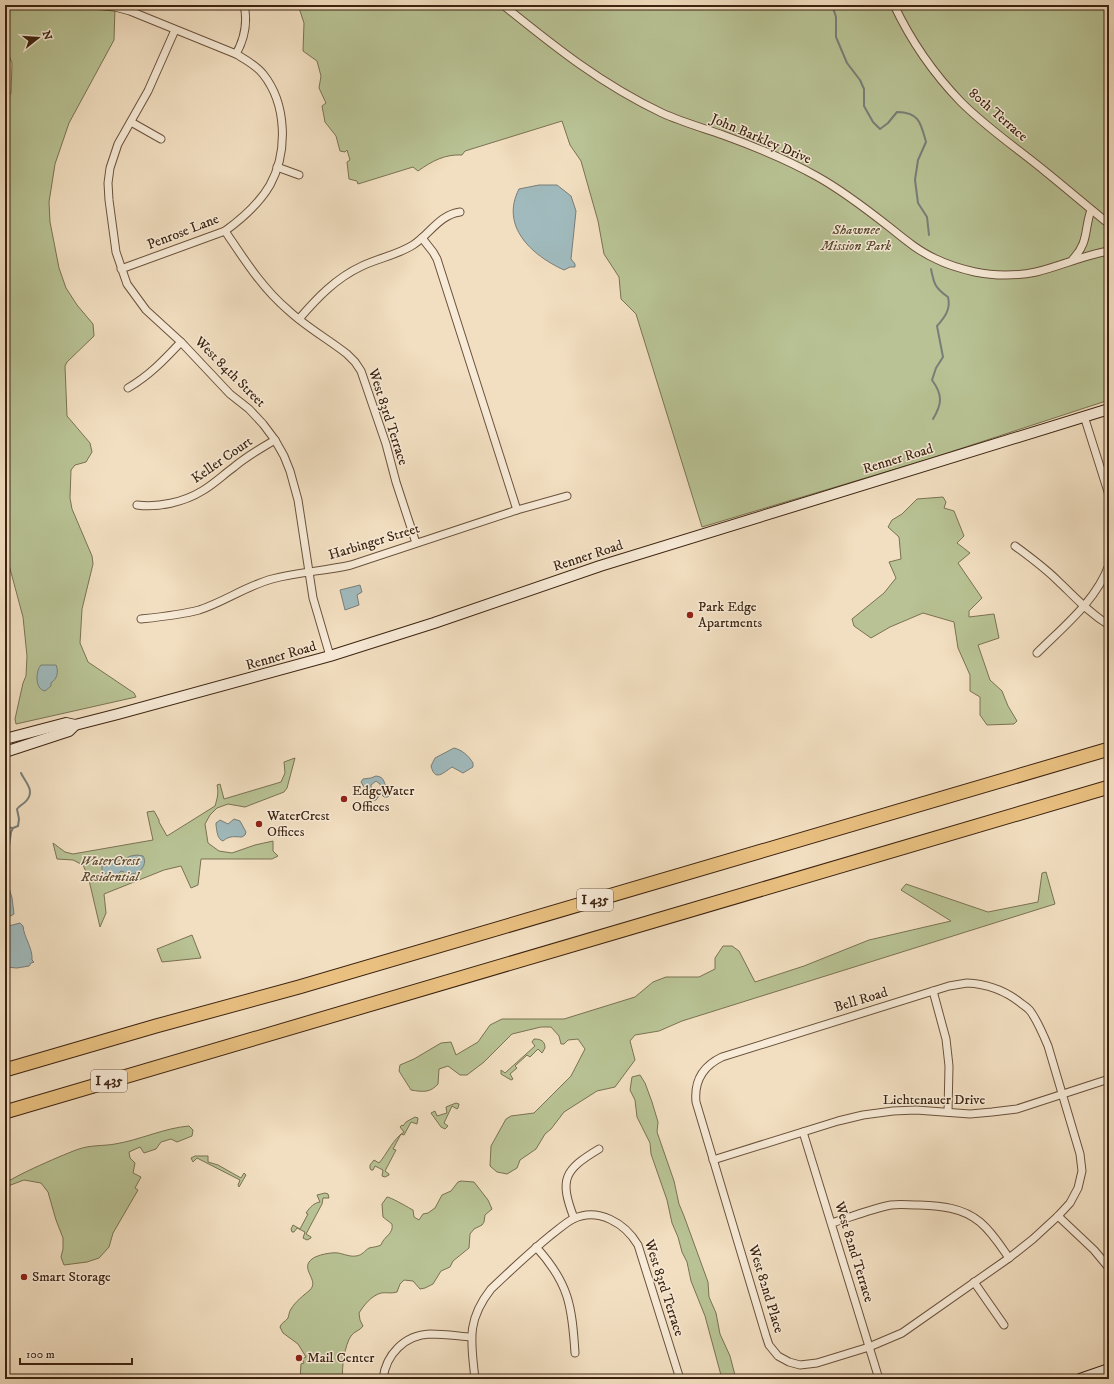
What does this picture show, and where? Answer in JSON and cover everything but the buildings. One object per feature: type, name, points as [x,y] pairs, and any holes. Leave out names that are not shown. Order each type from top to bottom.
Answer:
[{"type":"highway","name":"I 435","points":[[5,1070],[300,987],[1109,749]]},
{"type":"highway","name":"I 435","points":[[5,1112],[1109,787]]},
{"type":"highway","points":[[5,1065],[26,1063]]},
{"type":"highway","points":[[5,1119],[23,1107]]},
{"type":"main road","name":"Renner Road","points":[[5,739],[66,723],[75,725],[215,689],[330,656],[434,623],[600,566],[1109,409]]},
{"type":"main road","name":"Renner Road","points":[[5,752],[69,731],[75,725]]},
{"type":"main road","points":[[1080,1379],[1109,1369]]},
{"type":"street","name":"Penrose Lane","points":[[93,5],[115,7],[130,11],[236,54],[252,63],[263,74],[276,97],[281,117],[282,145],[277,167],[270,185],[256,204],[240,221],[225,231],[121,269]]},
{"type":"street","points":[[236,54],[245,33],[246,22],[244,5]]},
{"type":"street","name":"John Barkley Drive","points":[[503,5],[581,66],[623,93],[663,113],[757,148],[818,177],[842,192],[915,247],[936,260],[955,267],[977,272],[1002,274],[1035,272],[1088,255],[1109,251]]},
{"type":"street","name":"80th Terrace","points":[[894,5],[925,59],[945,85],[962,103],[1109,224]]},
{"type":"street","name":"West 84th Street","points":[[175,30],[148,91],[118,144],[110,168],[108,184],[116,252],[127,284],[146,310],[181,342],[230,394],[249,409],[275,440],[288,466],[298,500],[309,573],[318,616],[330,656]]},
{"type":"street","points":[[131,122],[161,139]]},
{"type":"street","points":[[277,167],[299,175]]},
{"type":"street","points":[[1072,261],[1079,254],[1084,245],[1091,210]]},
{"type":"street","points":[[299,319],[326,289],[339,279],[363,265],[402,252],[422,238],[444,217],[452,213],[460,212]]},
{"type":"street","name":"West 83rd Terrace","points":[[225,231],[256,276],[278,301],[299,319],[347,354],[361,371],[386,444],[396,482],[416,543]]},
{"type":"street","points":[[422,238],[433,252],[437,260],[517,510]]},
{"type":"street","points":[[128,388],[146,378],[181,342]]},
{"type":"street","points":[[1084,416],[1109,495]]},
{"type":"street","name":"Keller Court","points":[[137,505],[160,505],[190,497],[215,483],[249,456],[275,440]]},
{"type":"street","name":"Harbinger Street","points":[[141,619],[199,610],[256,584],[272,579],[351,565],[517,510],[567,496]]},
{"type":"street","points":[[1015,546],[1044,568],[1083,606],[1109,625]]},
{"type":"street","points":[[1037,653],[1083,606],[1098,588],[1109,565]]},
{"type":"street","name":"Bell Road","points":[[713,1160],[699,1114],[695,1093],[699,1077],[712,1062],[722,1057],[949,986],[967,983],[981,984],[1002,990],[1014,997],[1030,1011],[1042,1031],[1048,1046],[1080,1154],[1082,1171],[1078,1188],[1074,1196],[1058,1216],[1009,1258]]},
{"type":"street","points":[[933,991],[946,1038],[949,1066],[948,1112]]},
{"type":"street","name":"Lichtenauer Drive","points":[[713,1160],[838,1121],[863,1115],[916,1110],[970,1114],[1010,1110],[1109,1079]]},
{"type":"street","name":"West 82nd Terrace","points":[[803,1132],[879,1379]]},
{"type":"street","points":[[475,1379],[471,1337],[474,1321],[486,1296],[491,1289],[536,1247],[574,1218],[565,1191],[566,1180],[575,1166],[599,1148]]},
{"type":"street","name":"West 82nd Place","points":[[713,1160],[769,1345],[773,1351],[783,1359],[794,1364],[810,1364],[869,1347],[902,1333],[1009,1258]]},
{"type":"street","points":[[832,1223],[881,1207],[895,1205],[944,1206],[959,1210],[979,1221],[992,1235],[1009,1258]]},
{"type":"street","name":"West 83rd Terrace","points":[[574,1218],[591,1216],[607,1218],[622,1225],[634,1238],[640,1252],[680,1379]]},
{"type":"street","points":[[1058,1216],[1094,1250],[1109,1268]]},
{"type":"street","points":[[536,1247],[555,1270],[566,1294],[571,1314],[575,1353]]},
{"type":"street","points":[[974,1282],[1004,1325]]},
{"type":"street","points":[[383,1379],[386,1366],[391,1356],[396,1349],[411,1339],[420,1335],[434,1334],[471,1337]]},
{"type":"green space","points":[[5,5],[93,5],[115,7],[114,40],[69,123],[55,164],[49,202],[50,222],[59,268],[66,288],[77,305],[93,324],[94,336],[67,362],[65,366],[67,416],[90,443],[92,452],[86,462],[75,465],[71,470],[70,498],[72,509],[92,556],[93,564],[82,609],[80,643],[88,662],[134,693],[136,697],[16,724],[15,719],[26,676],[27,656],[23,617],[5,550],[5,102],[11,93],[12,63],[5,46]]},
{"type":"green space","name":"Shawnee Mission Park","points":[[298,5],[1109,5],[1109,400],[929,459],[702,527],[636,314],[621,299],[619,277],[604,254],[598,221],[581,161],[570,145],[562,121],[465,151],[462,155],[444,157],[428,164],[418,171],[413,167],[358,184],[357,181],[349,179],[347,162],[350,160],[347,150],[345,152],[340,151],[336,136],[325,122],[322,106],[326,103],[319,88],[321,76],[317,61],[303,51],[304,23]]},
{"type":"green space","points":[[943,497],[946,502],[944,508],[954,511],[964,536],[957,543],[970,553],[958,563],[982,598],[969,611],[969,617],[994,614],[999,638],[978,645],[990,680],[1002,691],[1008,706],[1017,721],[1014,724],[987,725],[980,715],[980,697],[970,691],[970,675],[958,648],[954,622],[923,613],[890,627],[871,638],[854,626],[852,619],[884,593],[896,578],[889,562],[901,559],[899,537],[888,527],[892,520],[902,514],[917,499]]},
{"type":"green space","name":"WaterCrest Residential","points":[[295,758],[287,788],[284,792],[245,807],[228,804],[217,808],[210,815],[205,824],[208,843],[219,851],[232,853],[255,845],[273,841],[273,851],[278,856],[272,859],[201,859],[198,885],[191,888],[181,866],[164,870],[104,894],[106,913],[100,927],[88,876],[83,865],[73,860],[57,859],[53,843],[65,852],[73,854],[153,840],[147,812],[154,811],[167,836],[215,806],[218,793],[217,785],[220,784],[224,799],[281,782],[285,773],[284,762]]},
{"type":"green space","points":[[1046,872],[1055,904],[682,1021],[659,1031],[635,1035],[630,1041],[635,1060],[615,1087],[597,1091],[564,1112],[551,1129],[545,1134],[536,1149],[520,1160],[517,1168],[507,1174],[497,1172],[490,1166],[491,1146],[506,1119],[511,1116],[534,1113],[571,1076],[585,1049],[578,1039],[568,1040],[564,1044],[561,1044],[559,1036],[551,1027],[541,1027],[512,1034],[484,1062],[467,1075],[460,1075],[448,1066],[439,1069],[438,1084],[432,1089],[426,1091],[411,1090],[399,1071],[400,1065],[414,1059],[441,1043],[451,1042],[456,1055],[478,1042],[490,1025],[502,1019],[564,1019],[635,997],[653,982],[666,977],[699,977],[715,969],[715,958],[723,946],[732,946],[739,951],[755,982],[804,966],[869,940],[951,921],[901,890],[906,884],[988,912],[1038,902],[1042,873]]},
{"type":"green space","points":[[192,935],[201,958],[162,962],[157,949]]},
{"type":"green space","points":[[534,1039],[541,1040],[543,1042],[545,1048],[542,1053],[538,1049],[530,1057],[527,1055],[515,1066],[517,1068],[510,1074],[513,1079],[511,1080],[501,1074],[501,1070],[505,1073],[535,1046],[532,1042]]},
{"type":"green space","points":[[640,1075],[645,1083],[652,1102],[658,1122],[657,1132],[674,1181],[679,1204],[708,1282],[709,1297],[716,1313],[720,1334],[730,1356],[736,1379],[722,1379],[705,1316],[691,1281],[687,1262],[672,1223],[667,1200],[651,1154],[650,1143],[637,1117],[635,1100],[630,1090],[632,1077]]},
{"type":"green space","points":[[456,1103],[459,1104],[458,1108],[457,1109],[452,1106],[444,1123],[448,1126],[445,1129],[441,1127],[431,1113],[435,1111],[437,1116],[447,1113],[446,1107]]},
{"type":"green space","points":[[415,1117],[418,1118],[417,1124],[411,1122],[404,1135],[401,1134],[404,1132],[400,1127],[402,1125],[403,1126],[406,1122]]},
{"type":"green space","points":[[189,1126],[193,1130],[192,1136],[177,1142],[171,1139],[161,1142],[156,1149],[144,1153],[140,1147],[129,1152],[130,1158],[135,1163],[133,1173],[141,1177],[135,1188],[138,1190],[113,1233],[109,1247],[99,1258],[87,1262],[64,1265],[61,1257],[63,1238],[48,1192],[41,1183],[24,1180],[8,1186],[5,1184],[28,1171],[79,1149],[111,1145],[170,1129]]},
{"type":"green space","points":[[401,1134],[393,1149],[396,1150],[385,1171],[389,1175],[385,1177],[382,1176],[383,1170],[375,1166],[373,1170],[371,1170],[370,1165],[374,1160],[379,1163]]},
{"type":"green space","points":[[195,1156],[208,1156],[208,1162],[218,1165],[241,1178],[244,1173],[246,1175],[239,1187],[238,1185],[240,1180],[197,1158],[193,1162],[191,1158]]},
{"type":"green space","points":[[458,1182],[474,1182],[488,1200],[492,1209],[485,1215],[482,1225],[474,1229],[470,1234],[469,1248],[453,1261],[450,1267],[441,1271],[433,1284],[420,1289],[413,1281],[404,1280],[400,1284],[397,1292],[381,1293],[368,1301],[359,1313],[363,1326],[352,1334],[345,1350],[343,1379],[300,1379],[301,1364],[304,1363],[302,1359],[306,1357],[298,1344],[283,1333],[280,1327],[281,1324],[288,1318],[293,1306],[310,1290],[312,1286],[313,1282],[308,1271],[308,1267],[312,1259],[328,1253],[354,1256],[362,1254],[369,1248],[381,1245],[392,1230],[392,1224],[383,1217],[382,1204],[387,1197],[413,1210],[414,1217],[419,1220],[423,1214],[428,1213],[435,1208],[442,1195],[451,1191]]},
{"type":"green space","points":[[325,1193],[328,1194],[329,1198],[323,1198],[322,1204],[306,1234],[311,1238],[307,1240],[303,1238],[305,1232],[297,1228],[294,1232],[292,1232],[291,1229],[293,1225],[300,1229],[308,1214],[306,1213],[314,1204],[320,1202],[317,1195]]},
{"type":"water","points":[[539,185],[557,185],[571,196],[576,211],[571,259],[575,264],[575,267],[570,267],[564,270],[540,256],[530,248],[516,227],[513,215],[514,202],[519,189]]},
{"type":"water","points":[[360,585],[362,592],[357,595],[359,605],[345,610],[340,590]]},
{"type":"water","points":[[41,665],[56,665],[57,670],[56,677],[51,683],[51,686],[45,691],[41,690],[39,687],[37,679],[39,667]]},
{"type":"water","points":[[454,748],[467,755],[473,763],[473,767],[463,773],[452,767],[440,775],[435,774],[431,766],[435,758]]},
{"type":"water","points":[[376,776],[382,779],[390,791],[390,795],[388,797],[384,797],[382,795],[380,784],[376,781],[371,785],[371,787],[378,793],[379,796],[376,800],[372,800],[361,782],[363,779]]},
{"type":"water","points":[[234,819],[240,821],[246,832],[245,835],[242,837],[230,837],[223,841],[221,840],[216,825],[216,823],[220,820],[228,824]]},
{"type":"water","points":[[137,855],[143,856],[144,865],[134,874],[121,871],[113,878],[102,870],[102,863],[108,859],[119,861]]},
{"type":"water","points":[[5,874],[12,898],[14,914],[5,919]]},
{"type":"water","points":[[20,923],[23,926],[31,951],[32,960],[34,962],[29,966],[17,968],[5,967],[5,927]]},
{"type":"waterway","points":[[832,5],[836,17],[836,37],[847,63],[860,80],[864,89],[864,106],[873,122],[880,129],[888,123],[897,112],[915,116],[920,124],[926,142],[918,160],[915,180],[918,203],[927,217],[929,235]]},
{"type":"waterway","points":[[931,269],[936,285],[940,291],[948,297],[949,301],[947,313],[937,326],[943,357],[936,368],[932,380],[940,395],[940,404],[933,419]]},
{"type":"waterway","points":[[5,869],[11,832],[13,828],[18,826],[19,819],[17,809],[27,800],[30,793],[30,789],[21,773]]},
{"type":"waterway","points":[[5,827],[13,828]]},
{"type":"place","name":"Park Edge Apartments","points":[[690,615]]},
{"type":"place","name":"EdgeWater Offices","points":[[344,799]]},
{"type":"place","name":"WaterCrest Offices","points":[[259,824]]},
{"type":"place","name":"Smart Storage","points":[[24,1277]]},
{"type":"place","name":"Mail Center","points":[[299,1358]]}]
